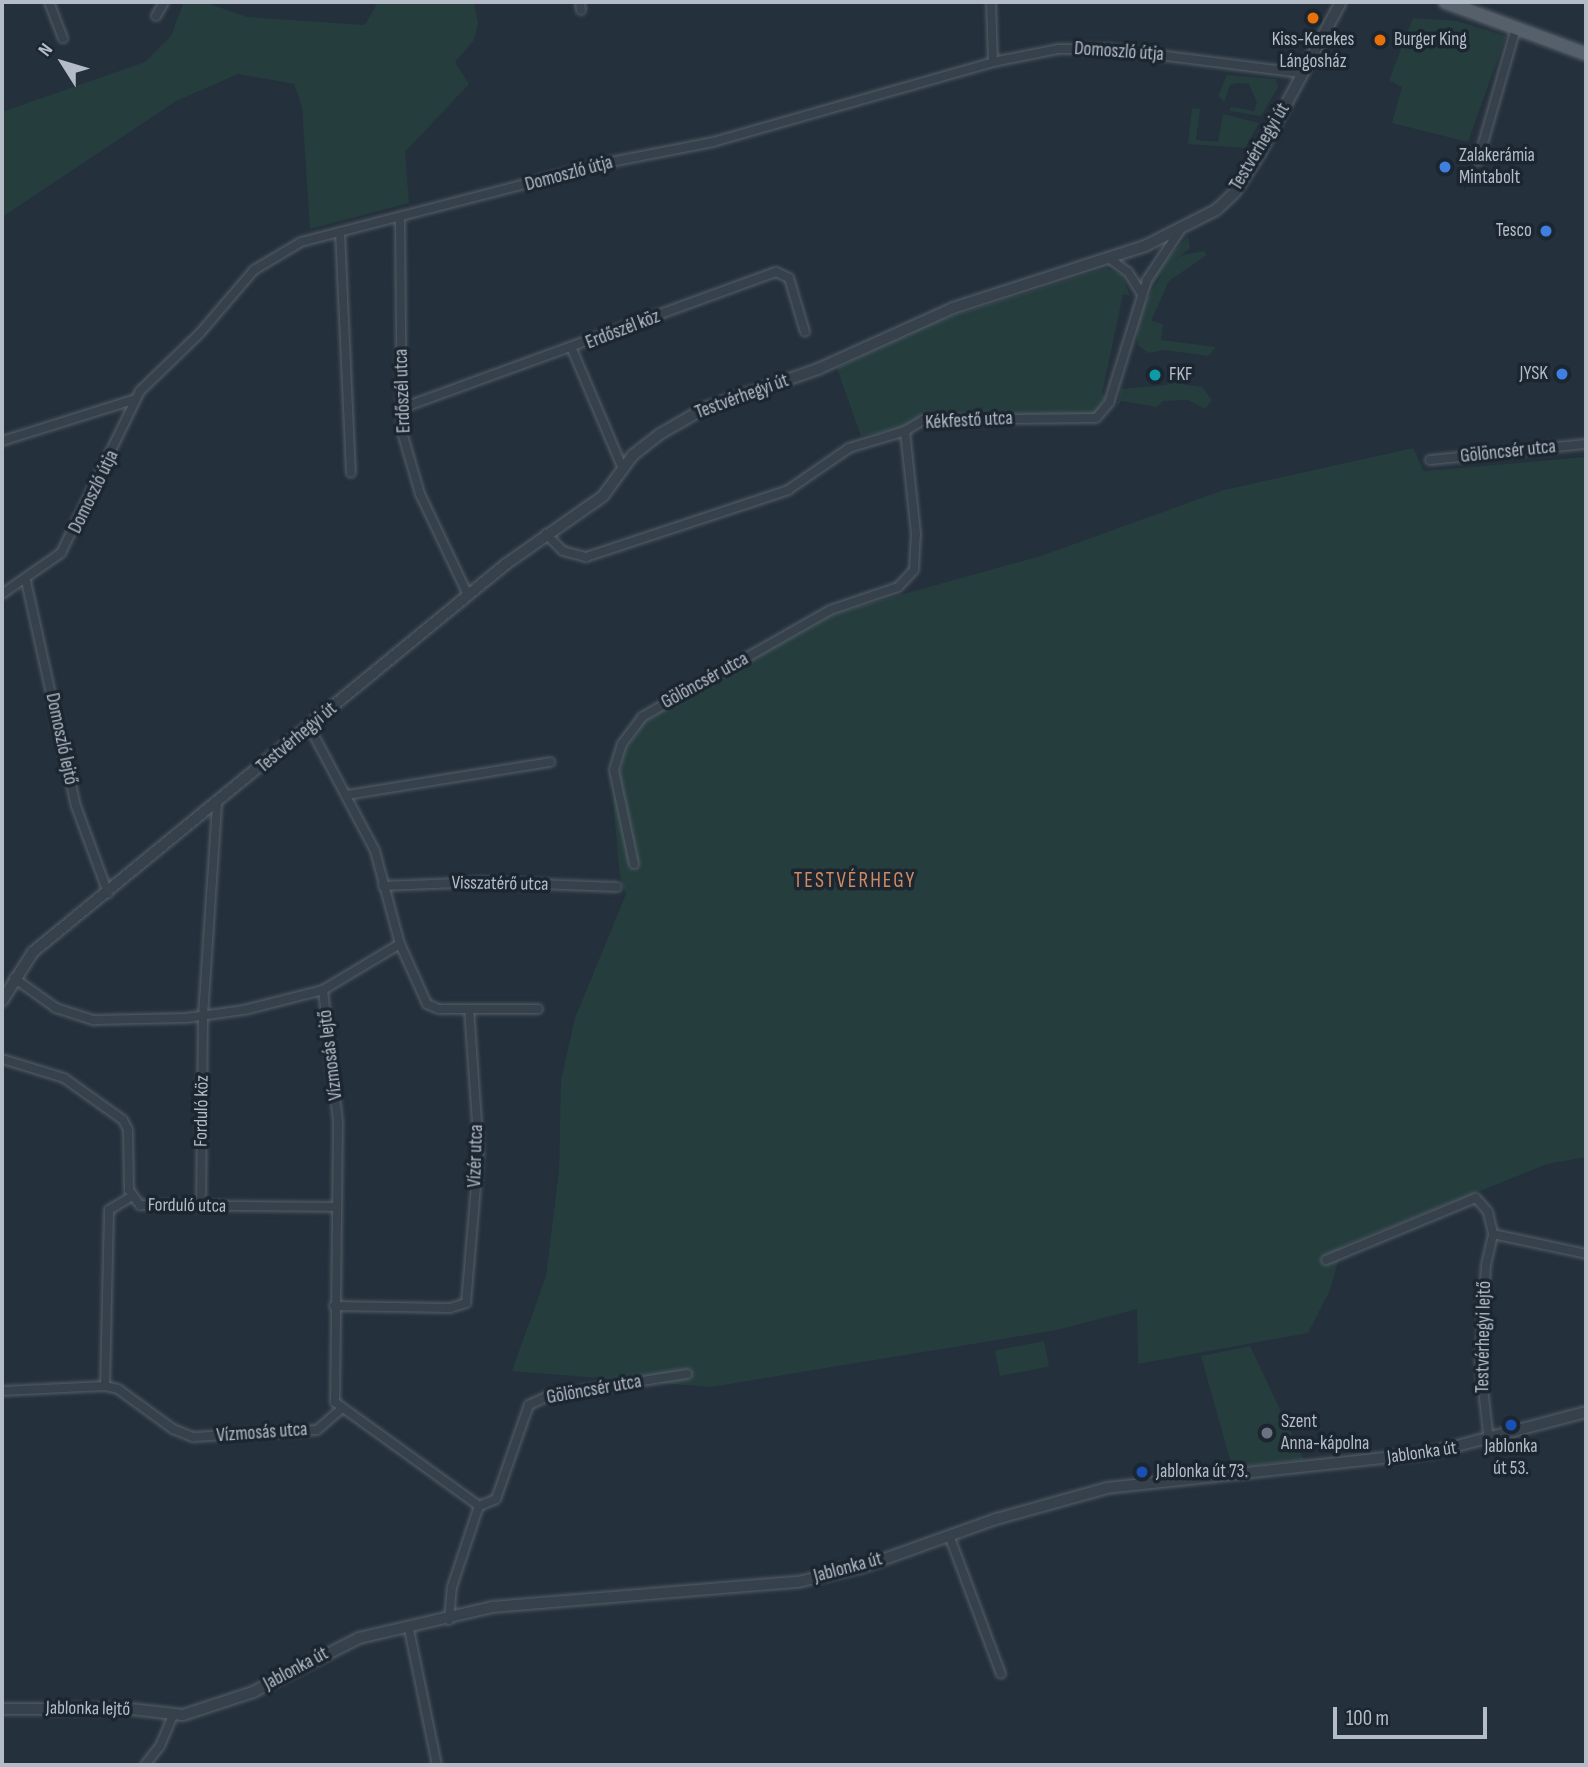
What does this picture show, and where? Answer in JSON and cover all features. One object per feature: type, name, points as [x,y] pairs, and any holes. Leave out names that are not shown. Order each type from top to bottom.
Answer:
[{"type":"main road","points":[[1445,2],[1586,54]]},
{"type":"street","points":[[49,2],[63,38]]},
{"type":"street","points":[[156,16],[164,2]]},
{"type":"street","points":[[991,2],[993,62]]},
{"type":"street","name":"Testvérhegyi út","points":[[2,1001],[14,978],[33,952],[310,728],[468,595],[546,534],[603,496],[645,444],[705,408],[818,369],[976,299],[1110,259],[1179,232],[1216,210],[1235,192],[1341,2]]},
{"type":"street","points":[[1478,161],[1516,27]]},
{"type":"street","name":"Domoszló útja","points":[[2,594],[26,581],[61,553],[72,537],[135,399],[260,264],[301,242],[611,162],[713,142],[993,62],[1058,49],[1095,48],[1302,73]]},
{"type":"street","name":"Erdőszél utca","points":[[400,217],[402,432],[417,485],[468,595]]},
{"type":"street","points":[[340,232],[351,474]]},
{"type":"street","name":"Kékfestő utca","points":[[546,534],[569,555],[586,557],[788,490],[849,448],[905,431],[929,420],[1091,419],[1101,415],[1109,403],[1141,293],[1179,232]]},
{"type":"street","points":[[1110,259],[1128,272],[1141,293]]},
{"type":"street","name":"Erdőszél köz","points":[[402,408],[572,349],[776,272],[789,278],[806,332]]},
{"type":"street","points":[[572,349],[623,469]]},
{"type":"street","points":[[2,441],[135,399]]},
{"type":"street","name":"Gölöncsér utca","points":[[634,864],[614,770],[622,744],[642,717],[823,613],[886,594],[908,579],[916,554],[905,431]]},
{"type":"street","name":"Gölöncsér utca","points":[[1430,460],[1586,444]]},
{"type":"street","name":"Domoszló lejtő","points":[[26,581],[76,806],[108,893]]},
{"type":"street","points":[[310,728],[375,851],[400,944],[427,1004],[469,1009],[538,1009]]},
{"type":"street","points":[[347,795],[550,762]]},
{"type":"street","points":[[203,1016],[217,804]]},
{"type":"street","name":"Visszatérő utca","points":[[383,886],[484,882],[617,887]]},
{"type":"street","points":[[323,990],[400,944]]},
{"type":"street","name":"Vízmosás lejtő","points":[[14,978],[56,1008],[94,1020],[203,1016],[323,990],[335,1081],[337,1207],[332,1392],[340,1410]]},
{"type":"street","name":"Vízér utca","points":[[334,1306],[450,1308],[466,1303],[479,1151],[469,1009]]},
{"type":"street","name":"Forduló köz","points":[[201,1207],[203,1016]]},
{"type":"street","name":"Forduló utca","points":[[2,1059],[64,1078],[123,1120],[128,1130],[131,1197],[146,1208],[337,1207]]},
{"type":"street","points":[[2,1391],[105,1386],[109,1210],[131,1197]]},
{"type":"street","points":[[1325,1260],[1476,1198],[1488,1212],[1493,1234],[1586,1254]]},
{"type":"street","name":"Testvérhegyi lejtő","points":[[1489,1441],[1480,1363],[1486,1265],[1493,1234]]},
{"type":"street","name":"Gölöncsér utca","points":[[449,1620],[452,1587],[479,1506],[496,1499],[529,1405],[548,1395],[687,1374]]},
{"type":"street","name":"Vízmosás utca","points":[[105,1386],[118,1389],[173,1429],[193,1437],[317,1430],[340,1410]]},
{"type":"street","points":[[340,1410],[479,1506]]},
{"type":"street","name":"Jablonka út","points":[[173,1715],[198,1712],[244,1696],[359,1638],[410,1629],[508,1605],[798,1582],[862,1567],[949,1535],[1136,1482],[1335,1464],[1489,1441],[1586,1412]]},
{"type":"street","points":[[949,1535],[1001,1674]]},
{"type":"street","points":[[410,1629],[438,1765]]},
{"type":"street","name":"Jablonka lejtő","points":[[2,1709],[131,1709],[173,1715]]},
{"type":"street","points":[[145,1765],[160,1746],[173,1715]]},
{"type":"green space","points":[[184,2],[204,2],[247,17],[365,25],[378,2],[474,2],[478,24],[474,40],[455,62],[469,84],[405,152],[409,203],[310,229],[302,107],[294,84],[238,74],[176,101],[2,217],[2,112],[145,62],[171,36]]},
{"type":"green space","points":[[1413,18],[1457,21],[1506,36],[1468,142],[1392,123],[1402,87],[1389,80]]},
{"type":"green space","points":[[1227,75],[1276,79],[1278,87],[1261,116],[1230,111],[1231,107],[1254,111],[1257,103],[1249,84],[1238,83],[1230,85],[1224,102],[1218,96]]},
{"type":"green space","points":[[1192,108],[1200,109],[1196,140],[1218,142],[1223,114],[1259,123],[1245,148],[1188,144]]},
{"type":"green space","points":[[1188,236],[1190,248],[1174,261],[1183,255],[1204,251],[1207,255],[1169,281],[1151,321],[1163,324],[1161,340],[1216,347],[1208,356],[1165,350],[1148,353],[1138,345],[1136,332],[1143,306],[1163,272],[1144,297],[1159,268]]},
{"type":"green space","points":[[1106,268],[1122,275],[1130,296],[1123,294],[1102,394],[1106,396],[1096,414],[955,418],[861,436],[837,368],[930,323]]},
{"type":"green space","points":[[1171,373],[1180,384],[1202,387],[1212,400],[1205,409],[1188,400],[1163,401],[1157,407],[1121,401],[1117,407],[1121,389],[1167,385]]},
{"type":"green space","points":[[1413,448],[1424,471],[1586,457],[1586,1157],[1547,1164],[1343,1246],[1329,1292],[1308,1333],[1138,1364],[1137,1309],[1057,1330],[711,1387],[512,1371],[546,1276],[559,1171],[561,1080],[575,1018],[626,894],[620,877],[613,801],[625,751],[645,720],[835,613],[1041,556],[1224,490]]},
{"type":"green space","points":[[1044,1341],[1049,1367],[1000,1376],[995,1351]]},
{"type":"green space","points":[[1250,1346],[1304,1460],[1232,1467],[1201,1356]]},
{"type":"place","name":"Kiss-Kerekes Lángosház","points":[[1313,18]]},
{"type":"place","name":"Burger King","points":[[1380,40]]},
{"type":"place","name":"Zalakerámia Mintabolt","points":[[1445,167]]},
{"type":"place","name":"Tesco","points":[[1546,231]]},
{"type":"place","name":"JYSK","points":[[1562,374]]},
{"type":"place","name":"FKF","points":[[1155,375]]},
{"type":"place","name":"Jablonka út 53.","points":[[1511,1425]]},
{"type":"place","name":"Szent Anna-kápolna","points":[[1267,1433]]},
{"type":"place","name":"Jablonka út 73.","points":[[1142,1472]]},
{"type":"district","name":"TESTVÉRHEGY","points":[[855,881]]}]
